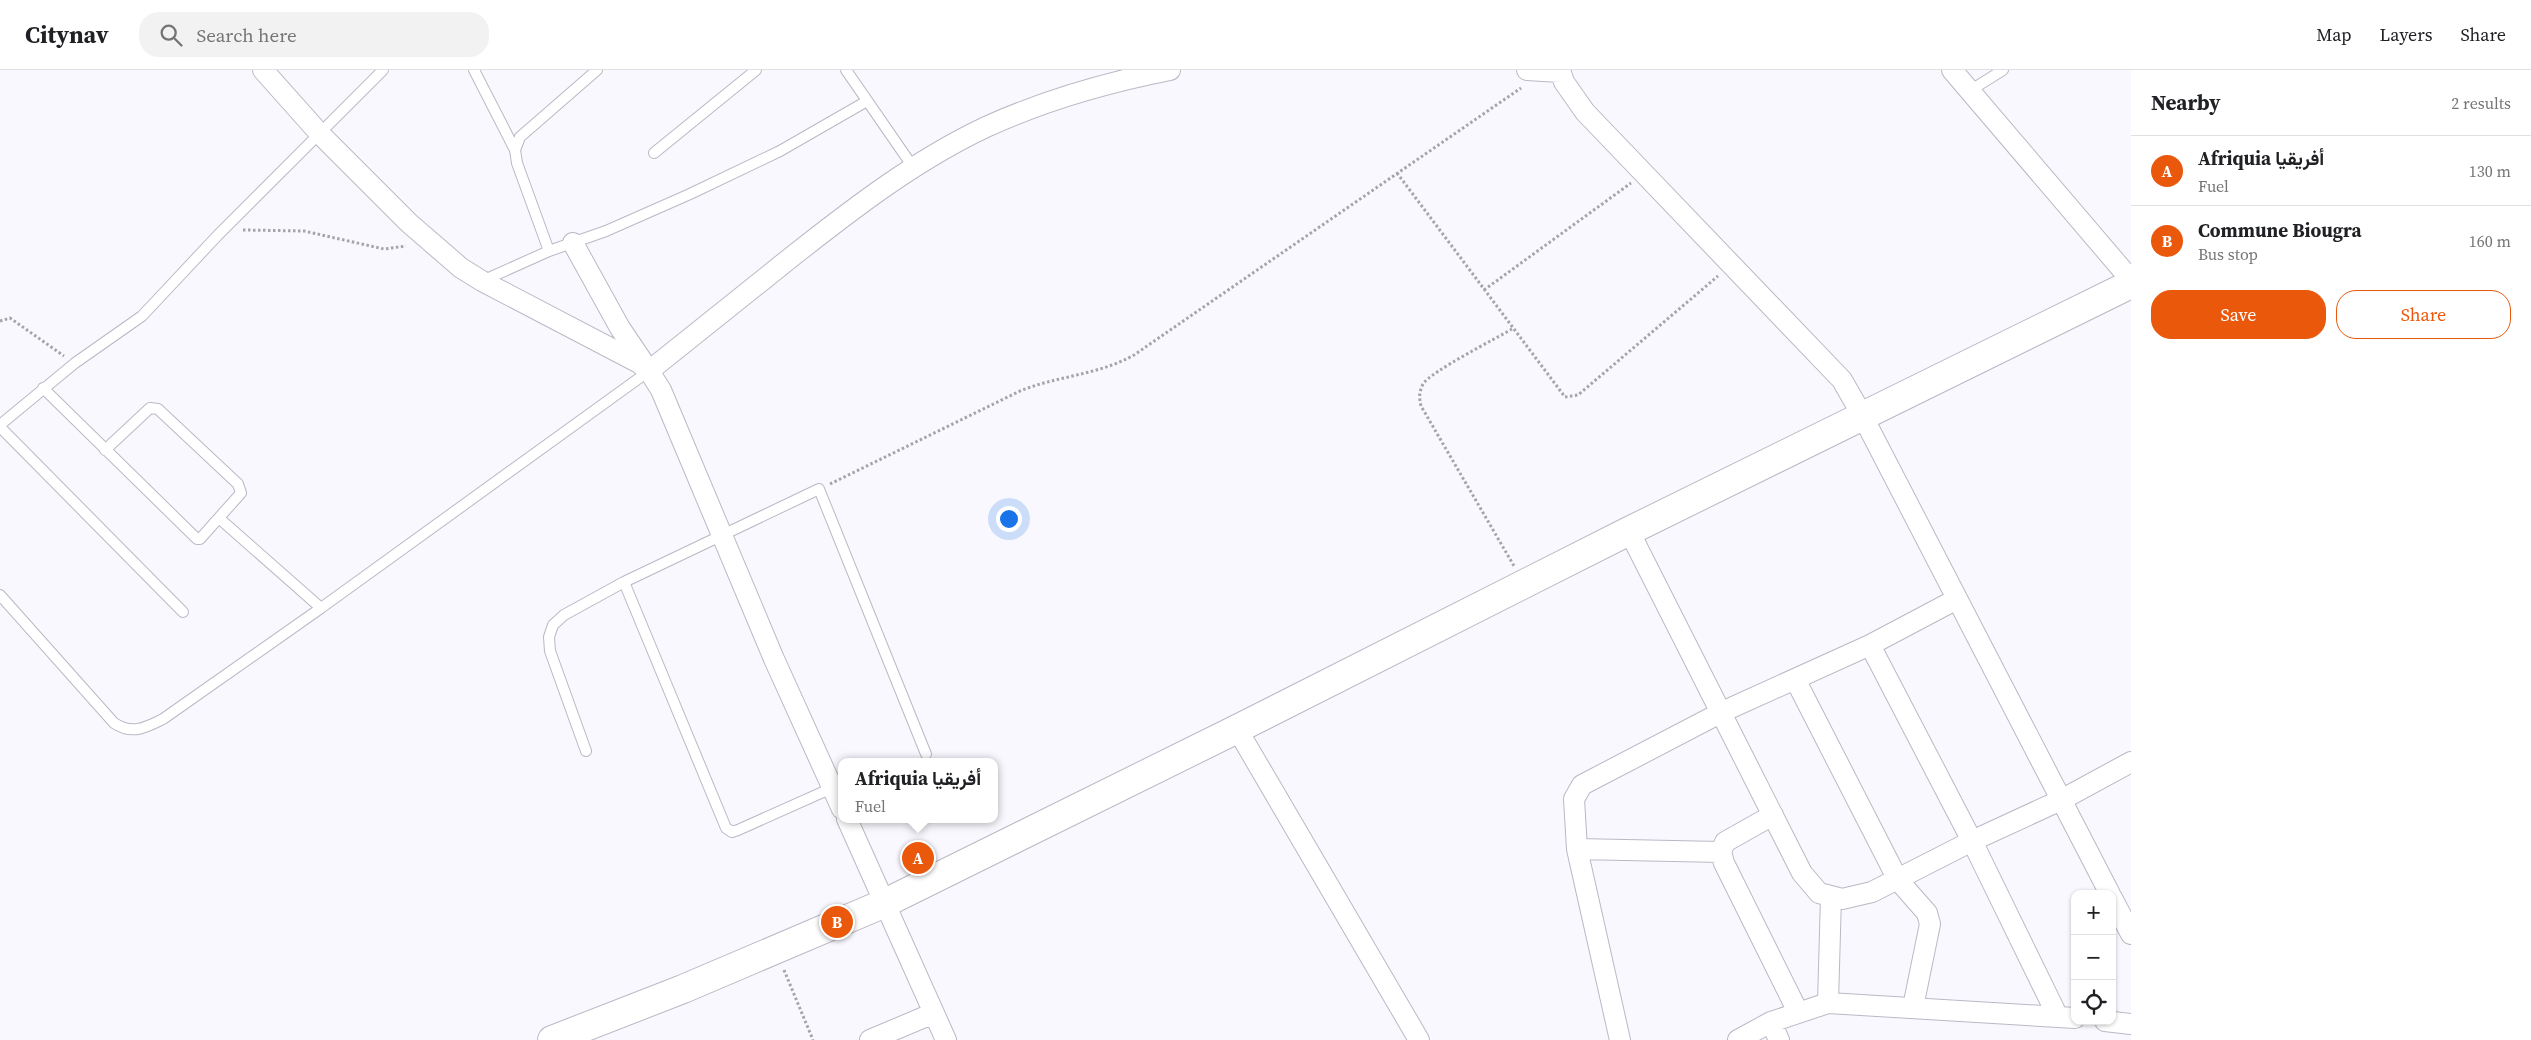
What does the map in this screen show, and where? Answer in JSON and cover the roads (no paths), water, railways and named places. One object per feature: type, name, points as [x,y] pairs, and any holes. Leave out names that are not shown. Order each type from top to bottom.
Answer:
[{"type":"main road","points":[[552,1040],[776,951],[885,903],[1238,730],[1525,583],[1862,415],[2131,284]]},
{"type":"street","points":[[263,70],[320,134],[427,239],[461,268],[482,281],[596,339],[649,371]]},
{"type":"street","points":[[649,371],[848,212],[913,167],[996,124],[1060,100],[1127,79],[1170,70]]},
{"type":"street","points":[[1952,70],[2131,280]]},
{"type":"street","points":[[1548,71],[1643,174],[1831,366],[1852,396],[2108,890]]},
{"type":"street","points":[[573,243],[620,328],[660,390],[720,534],[838,801]]},
{"type":"street","points":[[1629,531],[1802,873],[1819,893],[1842,899],[1872,892],[2061,800],[2131,762]]},
{"type":"street","points":[[1620,1040],[1577,849],[1574,799],[1582,785],[1722,712],[1870,644],[1957,599]]},
{"type":"street","points":[[1870,644],[1972,842],[2066,1018]]},
{"type":"street","points":[[1795,679],[1898,880],[1927,912],[1930,924],[1913,1007]]},
{"type":"street","points":[[1238,730],[1419,1040]]},
{"type":"street","points":[[1773,815],[1725,842],[1721,852],[1724,863],[1798,1012]]},
{"type":"street","points":[[849,823],[946,1040]]},
{"type":"street","points":[[1577,849],[1721,852]]},
{"type":"street","points":[[1828,1003],[1831,896]]},
{"type":"street","points":[[2116,906],[2131,934]]},
{"type":"street","points":[[1739,1040],[1775,1031],[1798,1012],[1828,1003],[2066,1018]]},
{"type":"street","points":[[870,1040],[934,1013]]},
{"type":"street","points":[[2116,1022],[2131,1024]]},
{"type":"lane","points":[[183,612],[0,426],[75,363],[142,316],[218,235],[383,70]]},
{"type":"lane","points":[[474,70],[515,150],[517,163],[549,251]]},
{"type":"lane","points":[[515,150],[520,137],[597,70]]},
{"type":"lane","points":[[654,153],[756,70]]},
{"type":"lane","points":[[846,70],[913,167]]},
{"type":"lane","points":[[1971,90],[2003,70]]},
{"type":"lane","points":[[482,281],[549,251],[615,228],[753,164],[867,101]]},
{"type":"lane","points":[[0,595],[114,723],[124,729],[136,730],[163,719],[321,608],[649,371]]},
{"type":"lane","points":[[43,388],[105,450],[197,539],[200,539],[220,519],[241,493],[242,488],[158,409],[150,408],[105,450]]},
{"type":"lane","points":[[586,751],[550,651],[549,637],[553,625],[564,615],[624,582],[720,534],[819,489],[926,754]]},
{"type":"lane","points":[[220,519],[321,608]]},
{"type":"lane","points":[[624,582],[728,831],[738,830],[832,788]]},
{"type":"place","name":"Afriquia أفريقيا","points":[[918,858]]},
{"type":"place","name":"Commune Biougra","points":[[837,922]]}]
